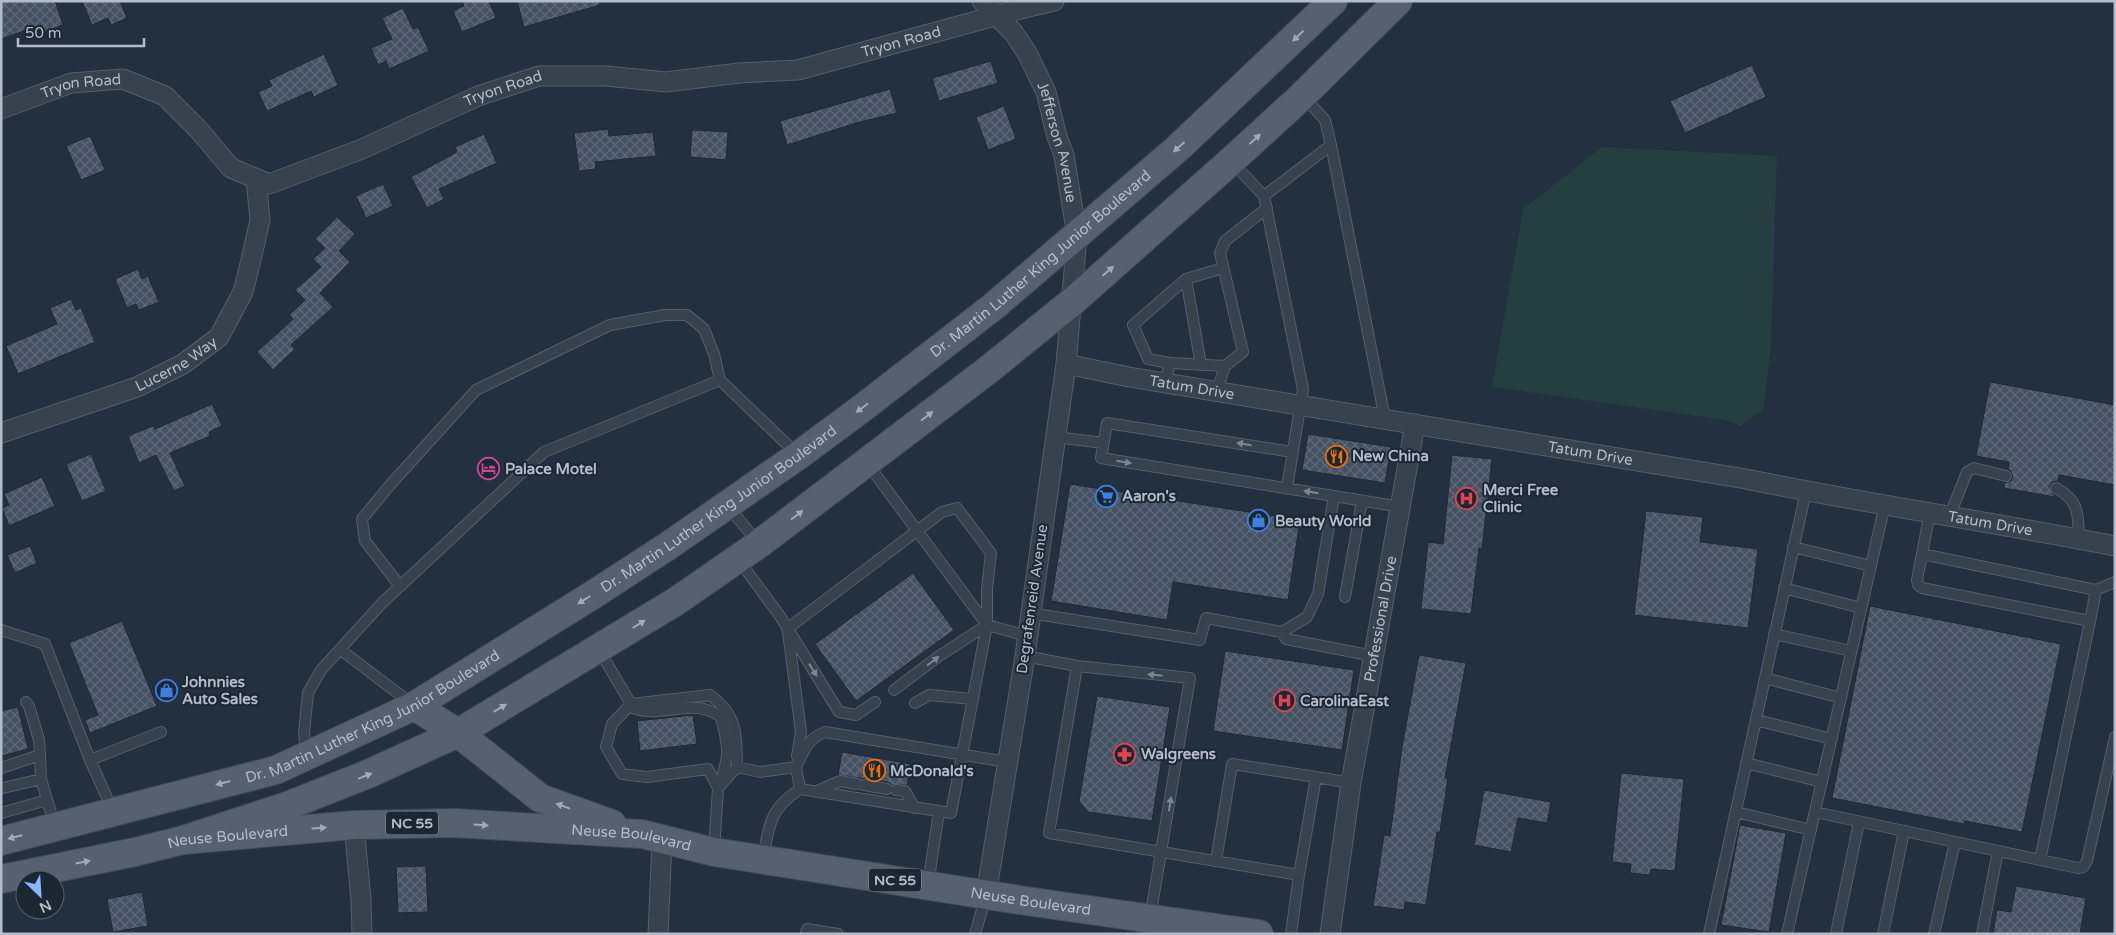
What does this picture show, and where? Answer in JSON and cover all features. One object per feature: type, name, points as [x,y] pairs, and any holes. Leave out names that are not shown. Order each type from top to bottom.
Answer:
[{"type":"main road","name":"Dr. Martin Luther King Junior Boulevard","points":[[1,840],[276,770],[414,706],[591,596],[799,455],[986,312],[1178,148],[1333,1]]},
{"type":"main road","points":[[458,733],[675,602],[748,551],[988,370],[1072,302],[1232,162],[1398,1]]},
{"type":"main road","name":"NC 55","points":[[414,706],[458,733],[540,798],[652,837]]},
{"type":"main road","name":"NC 55","points":[[183,840],[287,806],[368,774],[458,733]]},
{"type":"main road","points":[[276,770],[287,806]]},
{"type":"main road","name":"Neuse Boulevard","points":[[1,879],[135,852],[183,840],[354,825],[454,823],[652,837],[714,852],[986,895],[1259,934]]},
{"type":"street","name":"Jefferson Avenue","points":[[982,1],[1013,32],[1027,53],[1046,92],[1057,137],[1064,156],[1077,236],[1072,302]]},
{"type":"street","name":"Tryon Road","points":[[1,109],[72,83],[124,79],[164,96],[198,129],[231,168],[269,184],[362,149],[478,96],[539,76],[606,76],[666,82],[739,73],[798,70],[1054,1]]},
{"type":"street","name":"Lucerne Way","points":[[1,433],[137,387],[183,364],[219,337],[243,292],[252,260],[260,220],[256,179]]},
{"type":"street","name":"Degrafenreid Avenue","points":[[986,895],[1025,656],[1066,364],[1072,302]]},
{"type":"street","name":"Tatum Drive","points":[[1066,364],[1746,479],[2115,546]]},
{"type":"street","name":"Professional Drive","points":[[1330,934],[1351,783],[1415,424]]},
{"type":"street","points":[[354,825],[362,934]]},
{"type":"street","points":[[652,837],[658,934]]},
{"type":"lane","points":[[1302,96],[1325,120],[1385,419]]},
{"type":"lane","points":[[1264,196],[1331,145]]},
{"type":"lane","points":[[1232,162],[1264,196],[1303,389],[1287,488]]},
{"type":"lane","points":[[1217,391],[1225,366],[1243,352],[1220,253],[1226,241],[1267,208]]},
{"type":"lane","points":[[1223,268],[1186,279],[1133,325],[1148,359],[1170,363],[1225,366]]},
{"type":"lane","points":[[1186,279],[1201,365]]},
{"type":"lane","points":[[400,586],[365,541],[362,519],[390,485],[476,390],[610,325],[665,314],[687,315],[704,328],[714,354],[720,380],[799,455]]},
{"type":"lane","points":[[1165,382],[1170,363]]},
{"type":"lane","points":[[308,756],[304,733],[308,693],[320,670],[341,650],[382,603],[544,452],[720,380]]},
{"type":"lane","points":[[1292,452],[1107,423],[1101,458],[1400,507]]},
{"type":"lane","points":[[1056,437],[1104,443]]},
{"type":"lane","points":[[866,462],[987,625],[1027,636]]},
{"type":"lane","points":[[1950,515],[1967,472],[1974,468],[2006,476]]},
{"type":"lane","points":[[2056,488],[2074,501],[2078,510],[2079,539]]},
{"type":"lane","points":[[1709,934],[1806,491]]},
{"type":"lane","points":[[1030,613],[1200,640],[1206,618],[1282,632],[1307,617],[1318,594],[1334,496]]},
{"type":"lane","points":[[1345,597],[1362,500]]},
{"type":"lane","points":[[1788,934],[1885,504]]},
{"type":"lane","points":[[727,505],[787,629],[838,712],[856,715],[875,702]]},
{"type":"lane","points":[[762,859],[770,819],[786,798],[800,789],[950,813],[987,625],[987,589],[991,553],[957,508],[942,512],[787,629]]},
{"type":"lane","points":[[1930,512],[1917,580],[1918,585],[1922,588],[2090,621]]},
{"type":"lane","points":[[1793,547],[1871,566]]},
{"type":"lane","points":[[1922,554],[2096,590],[2115,582]]},
{"type":"lane","points":[[1784,588],[1861,608]]},
{"type":"lane","points":[[2040,860],[2096,590]]},
{"type":"lane","points":[[894,690],[939,656],[987,625]]},
{"type":"lane","points":[[787,629],[801,732],[796,767],[800,789]]},
{"type":"lane","points":[[1,630],[45,644],[90,760],[113,812]]},
{"type":"lane","points":[[1282,632],[1286,639],[1374,656]]},
{"type":"lane","points":[[1774,634],[1851,651]]},
{"type":"lane","points":[[598,649],[633,708],[645,712],[701,707],[712,710],[721,717],[728,754],[718,788],[714,852]]},
{"type":"lane","points":[[341,650],[414,706]]},
{"type":"lane","points":[[1025,656],[1077,666],[1190,678],[1150,919]]},
{"type":"lane","points":[[1077,666],[1049,833],[1299,875]]},
{"type":"lane","points":[[1765,678],[1841,698]]},
{"type":"lane","points":[[710,695],[723,704],[735,726],[737,767],[718,788],[708,769],[646,776],[622,774],[606,747],[612,724],[631,704],[710,695]]},
{"type":"lane","points":[[915,703],[929,695],[973,699]]},
{"type":"lane","points":[[26,702],[29,706],[36,731],[41,779],[55,827]]},
{"type":"lane","points":[[1756,720],[1832,739]]},
{"type":"lane","points":[[90,760],[161,732]]},
{"type":"lane","points":[[796,767],[806,746],[814,736],[825,732],[1007,762]]},
{"type":"lane","points":[[1815,812],[2078,868],[2084,867],[2115,737]]},
{"type":"lane","points":[[1,768],[40,755]]},
{"type":"lane","points":[[1746,763],[1822,782]]},
{"type":"lane","points":[[1216,861],[1232,764],[1351,783]]},
{"type":"lane","points":[[737,767],[760,772],[796,767]]},
{"type":"lane","points":[[1291,934],[1316,777]]},
{"type":"lane","points":[[3,788],[41,779]]},
{"type":"lane","points":[[816,791],[840,782],[891,789],[905,792],[915,808]]},
{"type":"lane","points":[[1,813],[47,800]]},
{"type":"lane","points":[[928,885],[939,811]]},
{"type":"lane","points":[[1736,812],[1811,830]]},
{"type":"lane","points":[[1836,934],[1859,822]]},
{"type":"lane","points":[[1883,934],[1904,831]]},
{"type":"lane","points":[[1934,934],[1955,842]]},
{"type":"lane","points":[[1982,934],[1998,851]]},
{"type":"lane","points":[[975,934],[986,895]]},
{"type":"lane","points":[[806,934],[807,929],[838,934]]},
{"type":"green space","points":[[1602,147],[1777,156],[1771,347],[1763,410],[1741,426],[1724,420],[1492,387],[1523,209]]},
{"type":"building","points":[[1,1],[55,1],[63,25],[44,32],[41,25],[1,39]]},
{"type":"building","points":[[82,1],[120,1],[127,18],[111,25],[108,18],[92,25]]},
{"type":"building","points":[[462,1],[489,1],[496,18],[462,32],[453,11],[464,6]]},
{"type":"building","points":[[517,1],[599,1],[600,5],[524,27]]},
{"type":"building","points":[[403,8],[413,29],[418,27],[429,51],[389,69],[386,61],[378,65],[371,48],[392,39],[382,18]]},
{"type":"building","points":[[324,54],[338,85],[314,97],[311,91],[267,111],[258,92],[272,86],[269,80]]},
{"type":"building","points":[[991,61],[998,83],[939,101],[932,78]]},
{"type":"building","points":[[1752,65],[1766,97],[1685,133],[1670,101]]},
{"type":"building","points":[[890,89],[897,113],[856,123],[787,145],[780,121]]},
{"type":"building","points":[[1004,106],[1016,139],[988,150],[976,117]]},
{"type":"building","points":[[608,129],[609,136],[653,132],[656,156],[595,162],[596,169],[579,171],[574,133]]},
{"type":"building","points":[[692,130],[728,132],[726,160],[690,157]]},
{"type":"building","points":[[484,134],[497,163],[439,189],[444,199],[427,208],[411,177],[457,152],[455,147]]},
{"type":"building","points":[[90,136],[105,170],[81,180],[66,146]]},
{"type":"building","points":[[383,184],[393,206],[366,218],[356,196]]},
{"type":"building","points":[[337,217],[355,234],[339,251],[350,262],[320,293],[333,307],[291,345],[295,349],[273,370],[257,352],[293,319],[289,315],[305,300],[295,290],[321,267],[313,259],[325,248],[315,239]]},
{"type":"building","points":[[138,269],[142,279],[148,276],[159,302],[139,310],[136,304],[127,308],[115,279]]},
{"type":"building","points":[[71,299],[76,310],[81,308],[95,342],[18,374],[6,346],[57,324],[50,308]]},
{"type":"building","points":[[1990,382],[2115,405],[2115,485],[2059,475],[2058,481],[2052,482],[2049,487],[2055,497],[2004,488],[2005,483],[2011,481],[2013,477],[2008,469],[2009,462],[1976,456]]},
{"type":"building","points":[[212,404],[222,426],[209,432],[210,436],[170,453],[185,486],[174,491],[156,455],[139,463],[128,436],[153,426],[155,429]]},
{"type":"building","points":[[1308,434],[1391,447],[1385,483],[1302,470]]},
{"type":"building","points":[[91,454],[106,491],[82,501],[66,464]]},
{"type":"building","points":[[1452,455],[1492,459],[1482,549],[1479,548],[1471,614],[1421,609],[1428,542],[1443,544]]},
{"type":"building","points":[[42,477],[55,506],[9,526],[2,508],[9,505],[4,494]]},
{"type":"building","points":[[1070,484],[1300,520],[1288,600],[1173,582],[1167,620],[1051,601]]},
{"type":"building","points":[[1646,511],[1703,517],[1700,542],[1758,549],[1748,628],[1634,615]]},
{"type":"building","points":[[30,546],[37,563],[15,573],[7,555]]},
{"type":"building","points":[[913,573],[954,630],[856,701],[815,644]]},
{"type":"building","points":[[1870,606],[2061,644],[2022,832],[1965,821],[1964,824],[1832,798]]},
{"type":"building","points":[[122,621],[157,706],[90,733],[85,720],[98,715],[69,643]]},
{"type":"building","name":"CarolinaEast","points":[[1225,651],[1354,670],[1342,750],[1213,731]]},
{"type":"building","points":[[1419,655],[1466,663],[1445,778],[1448,778],[1440,832],[1437,832],[1426,905],[1405,902],[1404,910],[1373,906],[1384,835],[1390,836],[1402,747]]},
{"type":"building","name":"Walgreens","points":[[1097,696],[1170,707],[1152,821],[1088,812],[1079,801]]},
{"type":"building","points":[[18,707],[28,749],[1,756],[1,711]]},
{"type":"building","points":[[693,715],[697,744],[640,751],[637,721]]},
{"type":"building","name":"McDonald's","points":[[842,752],[911,764],[907,785],[892,785],[888,782],[838,775]]},
{"type":"building","points":[[1621,773],[1684,779],[1675,871],[1651,869],[1650,875],[1630,873],[1631,864],[1612,862]]},
{"type":"building","points":[[1484,790],[1551,802],[1547,823],[1518,818],[1511,852],[1474,845]]},
{"type":"building","points":[[1740,825],[1786,833],[1769,932],[1721,925]]},
{"type":"building","points":[[426,866],[428,912],[398,913],[396,867]]},
{"type":"building","points":[[2016,886],[2086,898],[2080,934],[1993,934],[1997,910],[2011,912]]},
{"type":"building","points":[[142,892],[148,926],[113,932],[107,899]]},
{"type":"place","name":"New China","points":[[1336,456]]},
{"type":"place","name":"Palace Motel","points":[[489,469]]},
{"type":"place","name":"Aaron's","points":[[1106,496]]},
{"type":"place","name":"Merci Free Clinic","points":[[1467,499]]},
{"type":"place","name":"Beauty World","points":[[1259,521]]},
{"type":"place","name":"Johnnies Auto Sales","points":[[166,691]]},
{"type":"place","name":"CarolinaEast","points":[[1284,701]]},
{"type":"place","name":"Walgreens","points":[[1125,754]]},
{"type":"place","name":"McDonald's","points":[[874,771]]}]
